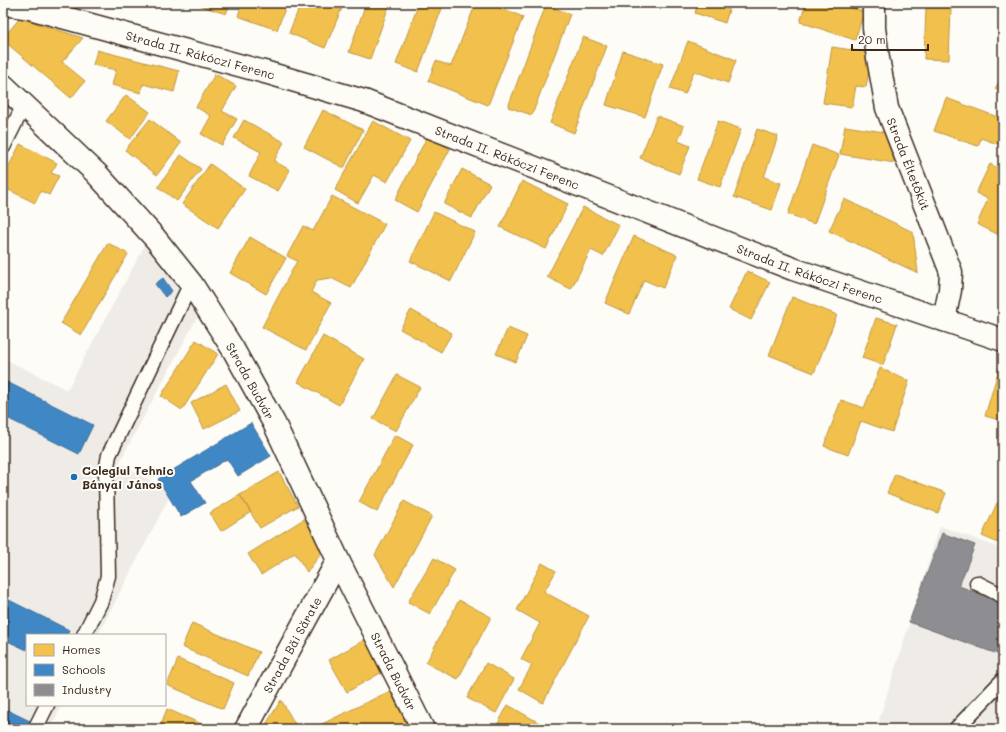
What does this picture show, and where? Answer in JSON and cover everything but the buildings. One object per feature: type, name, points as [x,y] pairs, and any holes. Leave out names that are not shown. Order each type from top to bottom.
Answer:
[{"type":"street","name":"Strada Éltetőkút","points":[[874,3],[874,28],[887,108],[951,272],[950,290],[944,320]]},
{"type":"street","name":"Strada II. Rákóczi Ferenc","points":[[3,4],[29,8],[268,73],[364,101],[793,270],[1003,340]]},
{"type":"street","name":"Strada Budvár","points":[[3,85],[96,173],[155,238],[191,283],[233,349],[274,423],[338,560],[423,729]]},
{"type":"street","name":"Strada Băi Sărate","points":[[246,729],[338,560]]},
{"type":"lane","points":[[3,147],[24,105]]},
{"type":"lane","points":[[84,634],[101,601],[108,576],[106,472],[109,455],[191,283]]},
{"type":"lane","points":[[977,583],[1003,596]]},
{"type":"lane","points":[[956,729],[1003,680]]},
{"type":"lane","points":[[35,729],[46,706]]},
{"type":"shaded area","name":"Colegiul Tehnic Bányai János","points":[[146,243],[200,312],[119,463],[172,492],[99,634],[26,634],[26,706],[62,706],[50,729],[3,729],[3,358],[67,390]]},
{"type":"shaded area","points":[[940,526],[1003,549],[1003,729],[876,729]]},
{"type":"place","name":"Colegiul Tehnic Bányai János","points":[[74,477]]}]
